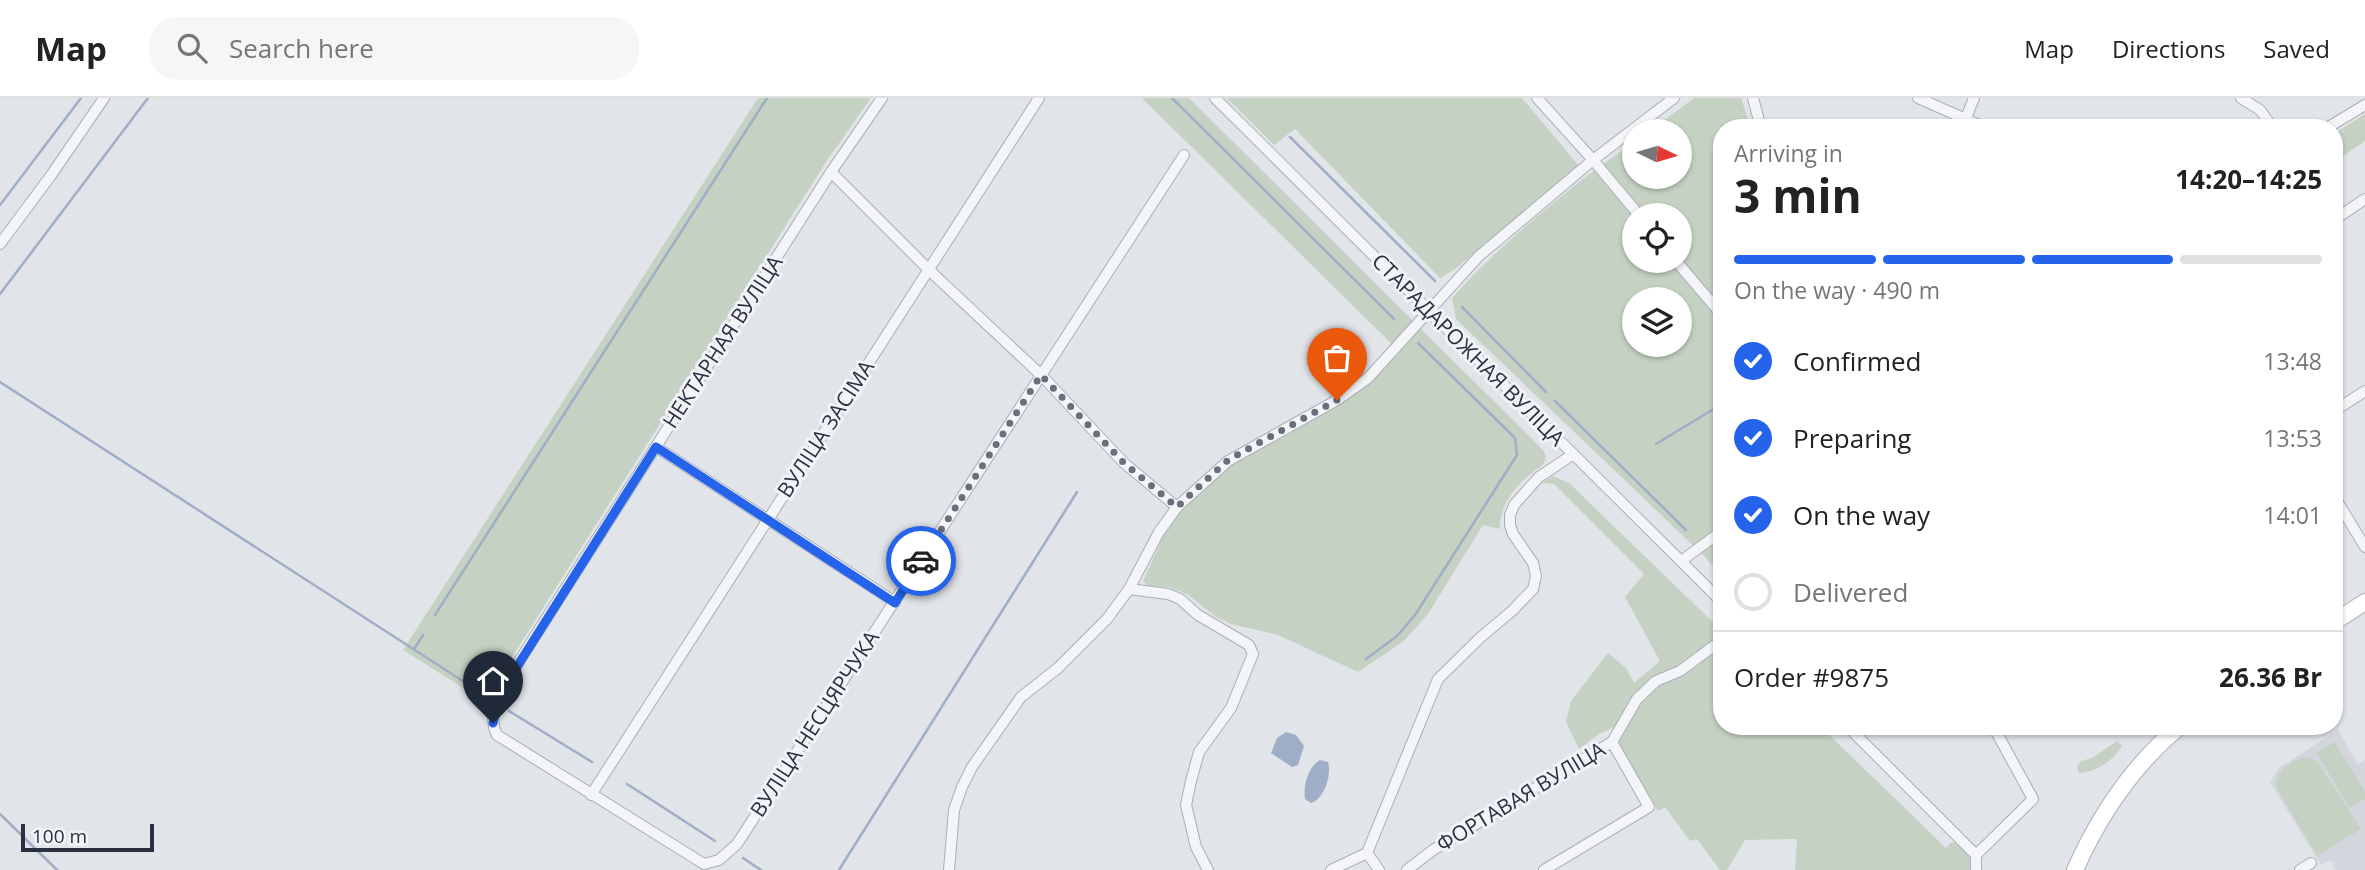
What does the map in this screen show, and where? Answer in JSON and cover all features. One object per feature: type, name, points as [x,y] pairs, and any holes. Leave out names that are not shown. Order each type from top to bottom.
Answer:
[{"type":"main road","points":[[2343,615],[2365,602]]},
{"type":"main road","points":[[2075,870],[2109,806],[2137,770],[2171,735]]},
{"type":"street","points":[[0,244],[104,98]]},
{"type":"street","name":"НЕКТАРНАЯ ВУЛІЦА","points":[[497,735],[493,723],[495,711],[506,684],[831,172],[882,98]]},
{"type":"street","name":"ВУЛІЦА ЗАСІМА","points":[[591,795],[1039,98]]},
{"type":"street","name":"СТАРАДАРОЖНАЯ ВУЛІЦА","points":[[1215,98],[1713,593]]},
{"type":"street","points":[[1537,98],[1629,203]]},
{"type":"street","points":[[949,870],[954,810],[972,768],[1021,697],[1058,668],[1107,619],[1129,589],[1159,532],[1177,507],[1228,460],[1337,400],[1368,378],[1479,256],[1593,160],[1674,98]]},
{"type":"street","points":[[1754,98],[1758,119]]},
{"type":"street","points":[[1918,98],[1966,118],[1974,98]]},
{"type":"street","points":[[2241,98],[2260,110],[2266,119]]},
{"type":"street","points":[[2342,119],[2365,105]]},
{"type":"street","name":"ВУЛІЦА НЕСЦЯРЧУКА","points":[[497,735],[704,864],[719,860],[737,844],[1184,155]]},
{"type":"street","points":[[831,172],[929,270],[1041,375],[1124,463],[1177,507]]},
{"type":"street","points":[[2343,214],[2365,199]]},
{"type":"street","points":[[1686,273],[1713,305]]},
{"type":"street","points":[[2343,405],[2365,391]]},
{"type":"street","points":[[656,447],[895,603]]},
{"type":"street","points":[[1331,870],[1367,853],[1438,678],[1533,589],[1536,576],[1533,563],[1513,534],[1510,515],[1514,505],[1539,477],[1572,455]]},
{"type":"street","points":[[2343,511],[2365,547]]},
{"type":"street","points":[[1681,561],[1713,538]]},
{"type":"street","points":[[1129,589],[1168,594],[1180,599],[1198,615],[1249,645],[1253,654],[1231,708],[1199,752],[1186,806],[1196,847],[1208,870]]},
{"type":"street","name":"ФОРТАВАЯ ВУЛІЦА","points":[[1407,870],[1433,850],[1612,742],[1637,699],[1656,681],[1680,671],[1713,647]]},
{"type":"street","points":[[1856,735],[1976,855],[1976,870]]},
{"type":"street","points":[[1976,855],[2033,799],[1998,735]]},
{"type":"street","points":[[1544,870],[1649,807],[1612,742]]},
{"type":"street","points":[[1367,853],[1379,870]]},
{"type":"street","points":[[2300,870],[2311,863]]},
{"type":"shaded area","points":[[2330,735],[2341,735],[2358,764],[2365,760],[2365,870],[2336,870],[2331,860],[2321,865],[2270,782],[2279,768]]},
{"type":"green space","points":[[758,98],[871,98],[828,159],[484,701],[403,650]]},
{"type":"green space","points":[[1142,98],[1189,98],[1546,455],[1543,464],[1509,497],[1502,512],[1500,529],[1483,525],[1428,614],[1404,641],[1358,672],[1278,635],[1231,624],[1216,617],[1187,594],[1169,587],[1147,586],[1143,581],[1166,530],[1194,495],[1226,466],[1368,384],[1400,352]]},
{"type":"green space","points":[[1227,98],[1522,98],[1579,166],[1455,269],[1440,278],[1295,129],[1274,145]]},
{"type":"green space","points":[[1694,98],[1741,98],[1748,119],[1713,119],[1713,566],[1456,319],[1452,298],[1493,256],[1587,176],[1622,151],[1622,189],[1692,189],[1692,119],[1666,119]]},
{"type":"green space","points":[[2365,114],[2365,141],[2343,156],[2343,128]]},
{"type":"green space","points":[[1553,476],[1569,483],[1713,622],[1713,735],[1829,735],[1946,848],[1955,842],[1983,870],[1795,870],[1797,839],[1745,840],[1727,870],[1720,870],[1697,839],[1690,841],[1665,807],[1658,811],[1618,743],[1616,726],[1599,734],[1579,749],[1566,722],[1571,701],[1608,653],[1626,668],[1634,683],[1660,661],[1625,597],[1644,574],[1554,484],[1542,483]]},
{"type":"green space","points":[[2117,741],[2122,746],[2109,761],[2098,768],[2079,773],[2077,767],[2081,761],[2092,758]]},
{"type":"green space","points":[[2335,742],[2365,791],[2365,799],[2350,808],[2316,753]]},
{"type":"green space","points":[[2306,757],[2312,758],[2320,765],[2361,829],[2317,856],[2276,787],[2278,776],[2285,767]]},
{"type":"water","points":[[1286,732],[1296,735],[1304,746],[1298,765],[1292,767],[1271,753],[1277,738]]},
{"type":"water","points":[[1320,760],[1328,762],[1328,780],[1320,797],[1311,803],[1305,799],[1306,782],[1312,767]]},
{"type":"waterway","points":[[0,205],[81,98]]},
{"type":"waterway","points":[[0,294],[148,98]]},
{"type":"waterway","points":[[435,615],[767,98]]},
{"type":"waterway","points":[[1172,98],[1394,319]]},
{"type":"waterway","points":[[1290,137],[1435,281]]},
{"type":"waterway","points":[[1462,307],[1546,392]]},
{"type":"waterway","points":[[1366,659],[1397,636],[1415,615],[1517,455],[1515,438],[1418,343]]},
{"type":"waterway","points":[[0,382],[472,687]]},
{"type":"waterway","points":[[1555,401],[1686,530]]},
{"type":"waterway","points":[[1656,444],[1713,409]]},
{"type":"waterway","points":[[839,870],[1077,492]]},
{"type":"waterway","points":[[414,649],[423,635]]},
{"type":"waterway","points":[[509,711],[592,762]]},
{"type":"waterway","points":[[627,784],[715,841]]},
{"type":"waterway","points":[[0,814],[57,870]]},
{"type":"waterway","points":[[743,858],[761,870]]},
{"type":"way so far","points":[[921,561],[1041,375],[1124,463],[1177,507],[1228,460],[1337,400]]},
{"type":"route","points":[[493,723],[498,700],[506,684],[656,447],[895,603],[921,561]]}]
